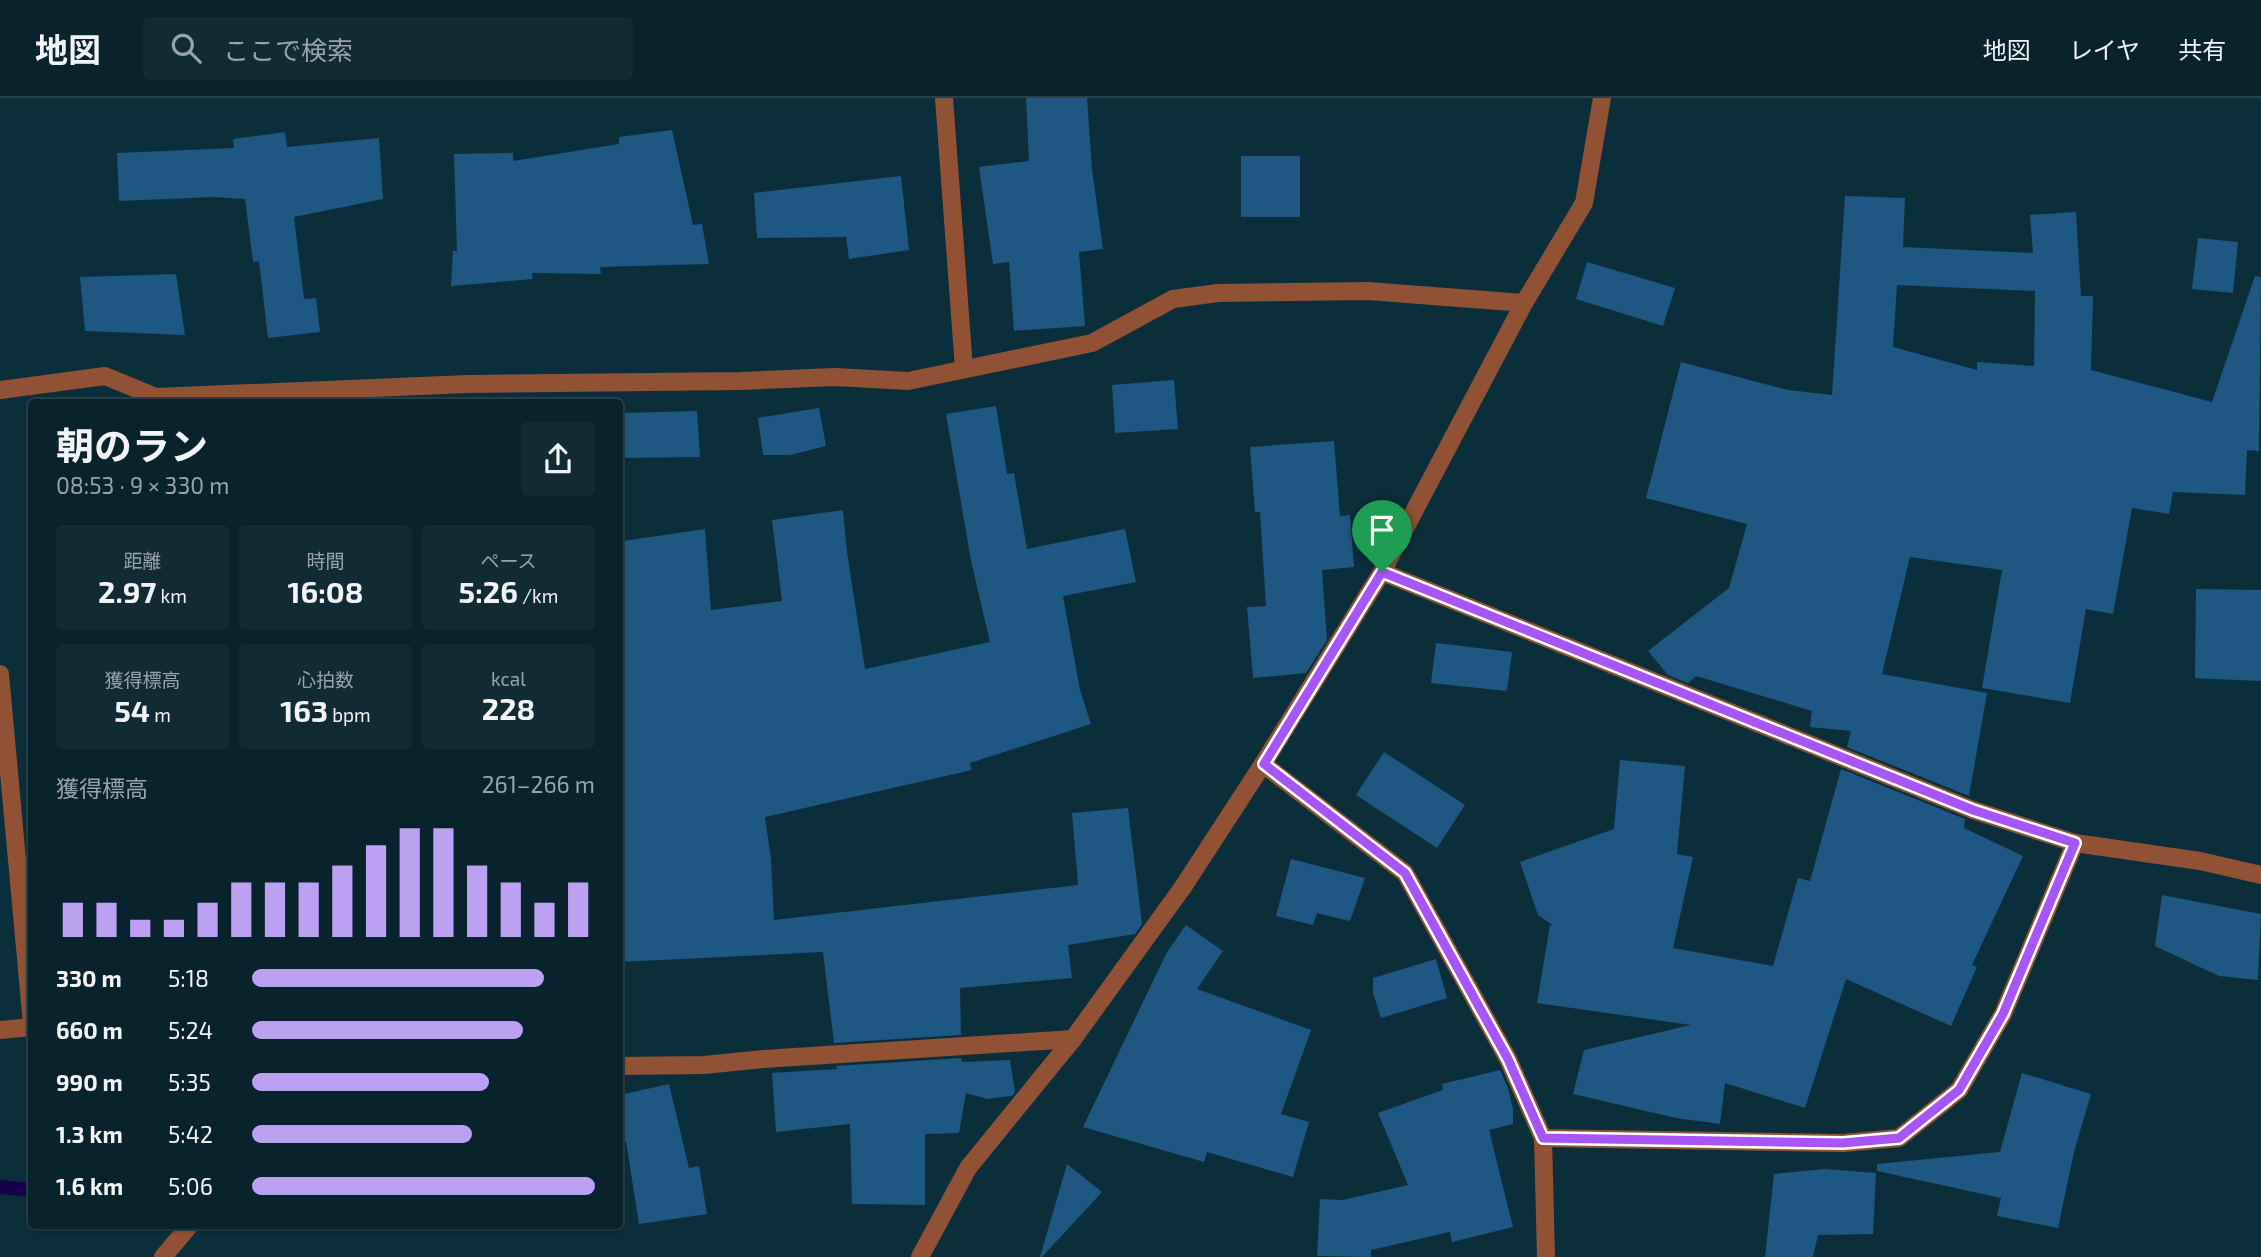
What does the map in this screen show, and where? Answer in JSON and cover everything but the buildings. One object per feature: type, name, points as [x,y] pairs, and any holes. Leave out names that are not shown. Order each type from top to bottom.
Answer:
[{"type":"street","points":[[944,98],[964,369]]},
{"type":"street","points":[[920,1257],[968,1168],[1073,1039],[1183,887],[1264,764],[1382,572],[1524,303],[1584,203],[1602,98]]},
{"type":"street","points":[[0,390],[105,376],[156,397],[265,397],[468,384],[741,381],[835,377],[908,381],[1092,343],[1173,299],[1218,293],[1368,291],[1524,303]]},
{"type":"street","points":[[1382,572],[1961,806],[2075,843],[2200,861],[2261,875]]},
{"type":"street","points":[[0,674],[28,982]]},
{"type":"street","points":[[1264,764],[1405,873],[1508,1059],[1543,1138],[1546,1257]]},
{"type":"street","points":[[1543,1138],[1843,1143],[1899,1138],[1959,1090],[2003,1014],[2075,843]]},
{"type":"street","points":[[0,1030],[28,1026]]},
{"type":"street","points":[[623,1066],[704,1065],[1073,1039]]},
{"type":"street","points":[[163,1257],[187,1229]]},
{"type":"waterway","points":[[0,1187],[28,1190]]},
{"type":"route","points":[[1382,572],[1837,757],[1973,810],[2075,843],[2003,1014],[1959,1090],[1899,1138],[1843,1143],[1543,1138],[1508,1059],[1405,873],[1264,764],[1382,572]]}]
